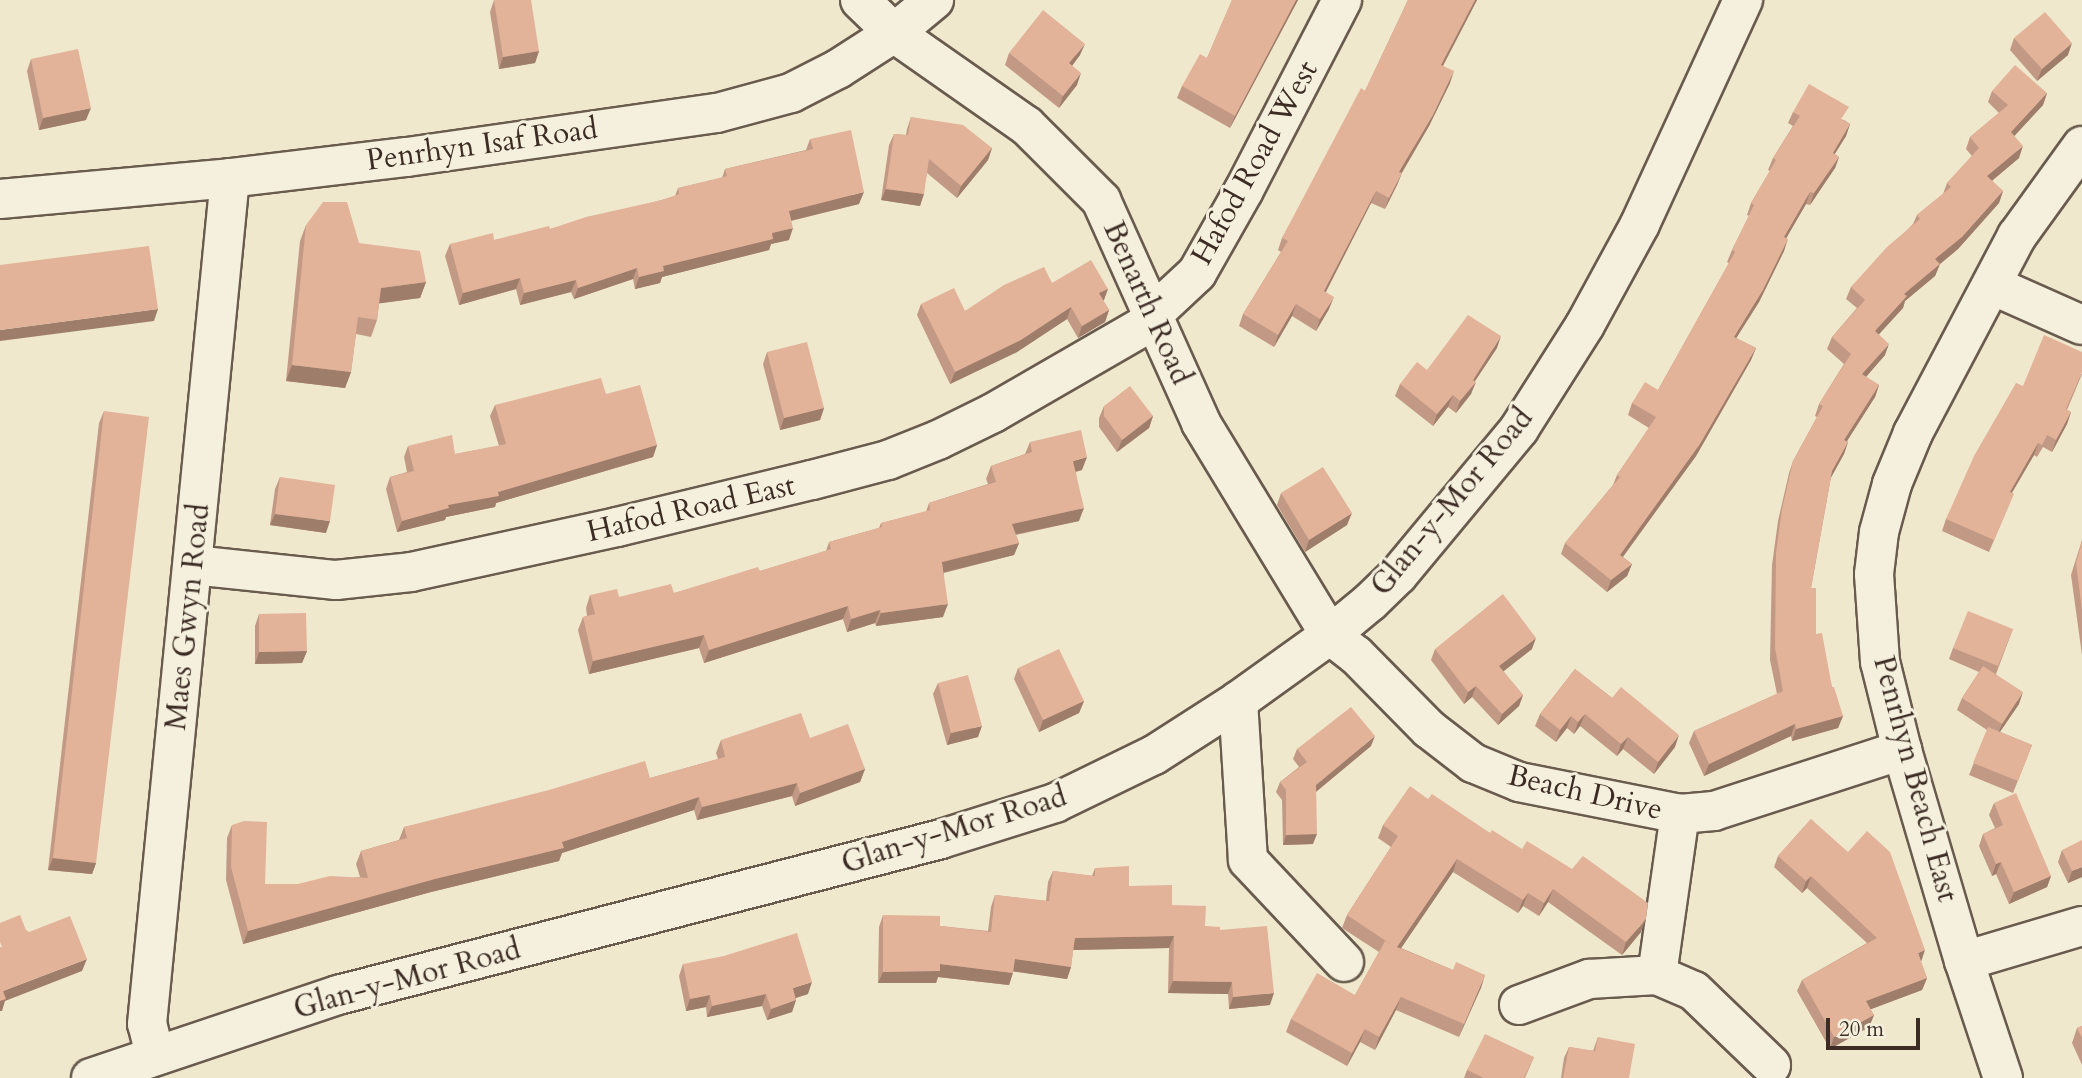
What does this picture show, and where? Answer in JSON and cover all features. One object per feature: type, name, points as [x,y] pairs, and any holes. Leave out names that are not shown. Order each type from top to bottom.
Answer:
[{"type":"street","name":"Benarth Road","points":[[860,0],[894,33],[1027,126],[1101,201],[1201,423],[1330,635]]},
{"type":"street","name":"Penrhyn Isaf Road","points":[[0,199],[230,178],[407,157],[717,113],[792,93],[838,69],[894,33],[934,0]]},
{"type":"street","name":"Hafod Road West","points":[[1155,316],[1197,273],[1244,191],[1342,0]]},
{"type":"street","name":"Glan-y-Mor Road","points":[[91,1078],[338,995],[941,839],[1055,803],[1154,755],[1238,701],[1330,635],[1398,575],[1519,429],[1585,325],[1640,224],[1743,0]]},
{"type":"street","name":"Penrhyn Beach East","points":[[2003,1078],[1964,961],[1902,750],[1880,662],[1874,574],[1879,532],[1892,484],[1913,433],[2017,236],[2082,146]]},
{"type":"street","name":"Maes Gwyn Road","points":[[155,1055],[147,1024],[230,178]]},
{"type":"street","points":[[1992,285],[2082,325]]},
{"type":"street","name":"Hafod Road East","points":[[194,565],[336,580],[411,572],[617,527],[812,480],[888,460],[938,440],[993,413],[1155,316]]},
{"type":"street","name":"Beach Drive","points":[[1330,635],[1356,655],[1429,729],[1473,763],[1519,782],[1680,814],[1714,811],[1902,750]]},
{"type":"street","points":[[1238,701],[1248,860],[1344,962]]},
{"type":"street","name":"Beach Drive","points":[[1657,975],[1680,814]]},
{"type":"street","points":[[1964,961],[2082,926]]},
{"type":"street","points":[[1519,1005],[1589,979],[1657,975],[1694,990],[1771,1065]]},
{"type":"building","points":[[494,0],[531,0],[539,51],[503,57]]},
{"type":"building","points":[[1232,0],[1296,0],[1235,116],[1182,86],[1200,54],[1207,58]]},
{"type":"building","points":[[1408,0],[1475,0],[1441,65],[1454,71],[1433,115],[1399,172],[1402,173],[1389,198],[1376,191],[1324,291],[1334,297],[1320,319],[1296,304],[1278,335],[1243,314],[1288,241],[1282,238],[1361,88],[1365,91]]},
{"type":"building","points":[[1043,10],[1085,44],[1069,63],[1081,73],[1063,96],[1009,53]]},
{"type":"building","points":[[2045,12],[2072,43],[2042,69],[2014,38]]},
{"type":"building","points":[[78,49],[91,108],[43,118],[31,59]]},
{"type":"building","points":[[2015,65],[2047,93],[2011,132],[2023,146],[1987,176],[2003,191],[1962,237],[1935,259],[1940,264],[1904,294],[1907,296],[1875,331],[1889,344],[1862,374],[1879,385],[1844,440],[1848,442],[1832,471],[1811,588],[1816,588],[1816,634],[1822,633],[1832,687],[1843,716],[1796,729],[1795,724],[1709,764],[1694,731],[1783,691],[1775,648],[1776,553],[1782,509],[1793,461],[1823,406],[1819,404],[1851,354],[1832,337],[1865,300],[1851,287],[1887,247],[1920,219],[1917,215],[1951,187],[1947,183],[1979,148],[1970,137],[2008,105],[1992,91]]},
{"type":"building","points":[[1809,84],[1849,107],[1841,119],[1850,124],[1833,153],[1839,157],[1814,193],[1810,192],[1784,237],[1788,239],[1763,290],[1734,337],[1756,348],[1700,444],[1620,555],[1632,564],[1611,580],[1565,543],[1620,477],[1617,475],[1656,417],[1632,403],[1645,382],[1658,390],[1735,252],[1732,250],[1754,205],[1751,203],[1776,160],[1773,158],[1800,116],[1793,112]]},
{"type":"building","points":[[911,117],[963,125],[992,148],[961,186],[929,159],[924,194],[886,189],[894,134],[908,135]]},
{"type":"building","points":[[851,130],[864,192],[789,211],[793,228],[772,233],[773,239],[663,266],[664,271],[639,277],[637,268],[578,288],[576,280],[524,293],[520,278],[463,293],[450,244],[493,233],[494,240],[549,226],[550,229],[586,217],[662,200],[679,194],[678,188],[727,176],[725,169],[813,149],[810,139]]},
{"type":"building","points":[[323,202],[347,202],[359,243],[420,251],[426,282],[381,288],[377,320],[358,317],[351,372],[292,365],[306,225]]},
{"type":"building","points":[[149,246],[158,309],[0,330],[0,265]]},
{"type":"building","points":[[1091,260],[1108,289],[1099,293],[1109,310],[1082,326],[1071,307],[1021,340],[955,372],[921,304],[954,288],[965,311],[1004,285],[1044,267],[1052,283]]},
{"type":"building","points":[[1468,315],[1501,336],[1473,380],[1476,382],[1460,401],[1453,395],[1437,414],[1400,384],[1417,362],[1427,370]]},
{"type":"building","points":[[2044,335],[2082,352],[2082,372],[2066,409],[2071,412],[2056,440],[2047,435],[2042,445],[2038,443],[2010,492],[2014,494],[1994,540],[1946,519],[1974,456],[2016,383],[2023,386]]},
{"type":"building","points":[[807,342],[824,408],[784,418],[767,352]]},
{"type":"building","points":[[601,378],[606,394],[640,385],[657,445],[498,492],[499,496],[448,505],[449,508],[402,521],[390,477],[414,471],[408,446],[452,435],[455,454],[506,444],[495,405]]},
{"type":"building","points":[[1130,386],[1153,416],[1122,440],[1104,416],[1104,406]]},
{"type":"building","points":[[104,411],[149,417],[96,863],[53,858]]},
{"type":"building","points":[[1081,430],[1087,457],[1073,461],[1084,508],[1012,524],[1019,543],[942,562],[948,604],[881,613],[880,610],[851,619],[848,606],[709,650],[704,635],[593,661],[583,617],[595,614],[590,595],[617,589],[619,597],[671,584],[674,593],[758,567],[760,571],[831,549],[829,542],[882,527],[881,523],[930,510],[929,503],[996,482],[991,466],[1032,452],[1030,442]]},
{"type":"building","points":[[1323,467],[1352,513],[1309,540],[1281,493]]},
{"type":"building","points":[[280,477],[335,485],[330,521],[275,514]]},
{"type":"building","points":[[2082,542],[2082,610],[2076,563]]},
{"type":"building","points":[[1503,594],[1536,638],[1499,666],[1523,695],[1502,714],[1476,686],[1468,692],[1435,649]]},
{"type":"building","points":[[1968,611],[2013,629],[1998,666],[1953,648]]},
{"type":"building","points":[[306,613],[307,651],[259,652],[259,614]]},
{"type":"building","points":[[1059,649],[1084,701],[1043,720],[1018,668]]},
{"type":"building","points":[[1983,666],[2023,692],[2002,724],[1962,698]]},
{"type":"building","points":[[1575,669],[1612,698],[1621,687],[1679,735],[1658,762],[1628,737],[1621,744],[1585,714],[1578,722],[1571,716],[1560,730],[1540,714]]},
{"type":"building","points":[[968,675],[982,726],[951,733],[938,683]]},
{"type":"building","points":[[1351,707],[1375,736],[1316,785],[1317,834],[1286,835],[1286,790],[1280,782],[1307,762],[1297,749]]},
{"type":"building","points":[[801,713],[810,738],[848,724],[865,769],[800,793],[797,783],[702,807],[699,797],[562,842],[564,848],[435,879],[248,931],[231,867],[232,825],[244,821],[267,822],[265,884],[298,884],[330,876],[368,878],[361,851],[407,838],[404,827],[549,790],[645,761],[650,778],[725,757],[721,740]]},
{"type":"building","points":[[1988,727],[2032,745],[2018,781],[1973,763]]},
{"type":"building","points":[[1410,786],[1428,799],[1432,794],[1490,833],[1492,830],[1522,849],[1527,841],[1572,869],[1583,856],[1648,903],[1646,919],[1626,942],[1553,889],[1544,903],[1528,893],[1523,900],[1457,859],[1397,947],[1453,970],[1456,962],[1485,975],[1464,1024],[1401,997],[1379,1037],[1365,1029],[1352,1053],[1291,1019],[1317,973],[1355,995],[1385,941],[1392,945],[1347,915],[1398,836],[1383,825]]},
{"type":"building","points":[[2016,793],[2051,876],[2014,892],[2001,862],[1996,864],[1983,834],[2003,825],[1994,803]]},
{"type":"building","points":[[1811,819],[1848,852],[1867,831],[1890,852],[1925,950],[1918,953],[1927,978],[1866,1001],[1874,1015],[1834,1037],[1802,980],[1877,938],[1811,876],[1806,881],[1778,856]]},
{"type":"building","points":[[2082,840],[2082,867],[2072,871],[2062,850]]},
{"type":"building","points":[[1129,866],[1129,886],[1172,885],[1172,905],[1206,906],[1205,926],[1220,927],[1220,930],[1267,926],[1274,993],[1233,997],[1232,982],[1173,981],[1174,936],[1075,938],[1071,967],[1015,959],[1013,973],[940,964],[940,971],[883,972],[883,915],[940,916],[940,926],[991,932],[995,895],[1049,901],[1053,871],[1095,876],[1095,868]]},
{"type":"building","points":[[20,915],[29,932],[70,916],[87,959],[3,991],[6,999],[0,1001],[0,923]]},
{"type":"building","points":[[797,933],[812,982],[793,988],[796,1000],[771,1009],[766,994],[712,1006],[710,995],[690,999],[683,964],[724,956]]},
{"type":"building","points":[[1485,1034],[1534,1057],[1524,1078],[1484,1078],[1467,1070]]},
{"type":"building","points":[[1598,1037],[1635,1044],[1629,1078],[1563,1078],[1569,1047],[1595,1051]]}]
